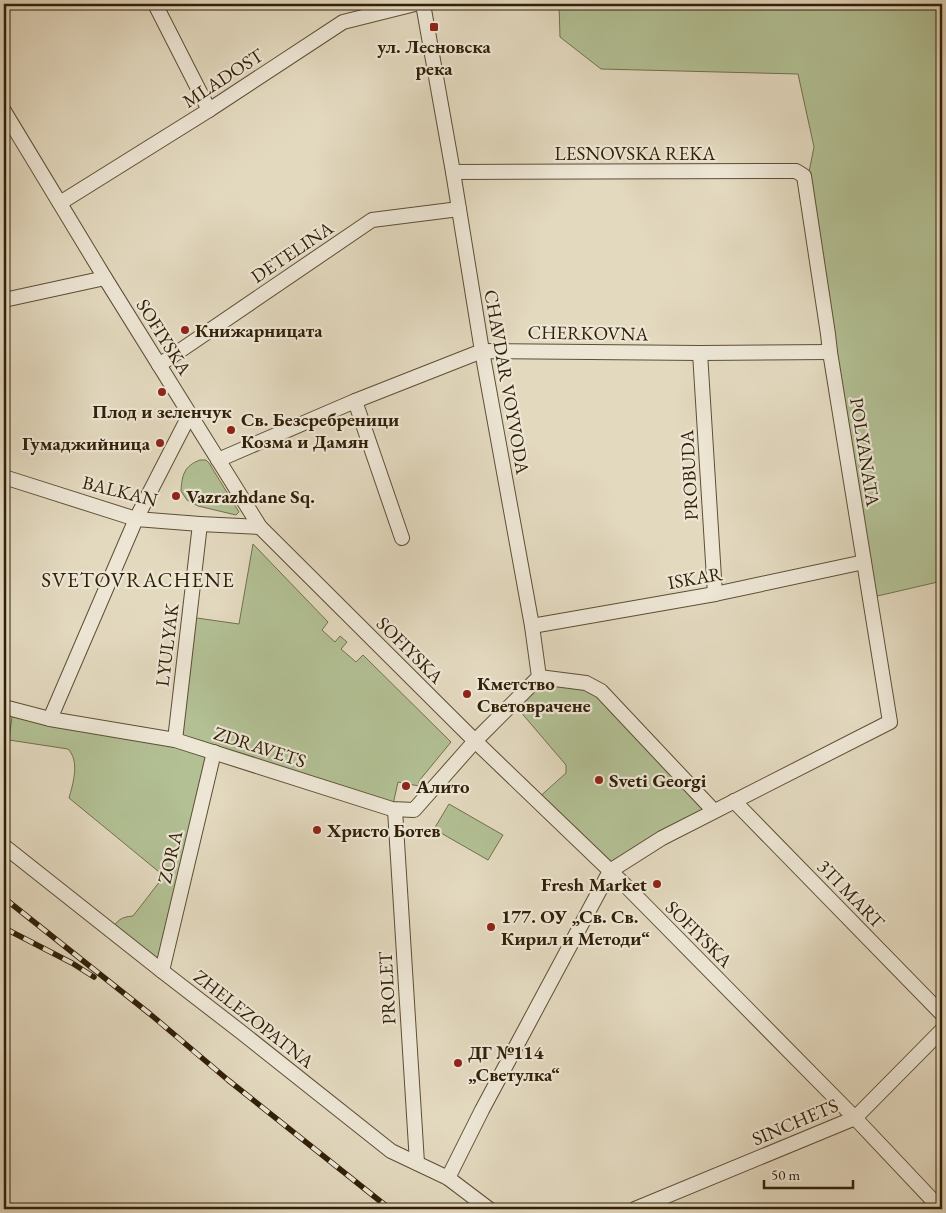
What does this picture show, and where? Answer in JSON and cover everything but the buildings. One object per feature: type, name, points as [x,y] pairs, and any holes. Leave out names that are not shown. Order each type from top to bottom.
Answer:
[{"type":"street","points":[[155,4],[209,110]]},
{"type":"street","name":"MLADOST","points":[[60,203],[209,110],[343,22],[415,4]]},
{"type":"street","name":"CHAVDAR VOYVODA","points":[[423,4],[482,351],[532,626],[538,677]]},
{"type":"street","name":"SOFIYSKA","points":[[4,111],[105,278],[260,527],[475,741],[610,871],[856,1118],[941,1209]]},
{"type":"street","name":"LESNOVSKA REKA","points":[[453,172],[796,172],[804,176],[806,187]]},
{"type":"street","name":"POLYANATA","points":[[734,801],[890,722],[830,352],[806,187]]},
{"type":"street","name":"DETELINA","points":[[159,365],[372,220],[459,209]]},
{"type":"street","points":[[4,300],[105,278]]},
{"type":"street","name":"CHERKOVNA","points":[[218,460],[355,401],[482,351],[830,352]]},
{"type":"street","name":"PROBUDA","points":[[700,353],[715,594]]},
{"type":"street","points":[[355,401],[402,538]]},
{"type":"street","points":[[50,719],[136,518],[190,414]]},
{"type":"street","name":"BALKAN","points":[[4,477],[136,518],[260,527]]},
{"type":"street","name":"LYULYAK","points":[[175,740],[200,524]]},
{"type":"street","name":"ISKAR","points":[[532,626],[715,594],[864,562]]},
{"type":"street","points":[[475,741],[538,677],[586,683],[601,691],[714,811]]},
{"type":"street","name":"ZDRAVETS","points":[[4,707],[50,719],[175,740],[395,810],[414,810],[475,741]]},
{"type":"street","name":"ZORA","points":[[162,971],[214,752]]},
{"type":"street","points":[[448,1178],[482,1110],[610,871],[662,838],[734,801]]},
{"type":"street","name":"3TI MART","points":[[734,801],[942,1014]]},
{"type":"street","name":"PROLET","points":[[395,810],[417,1164]]},
{"type":"street","name":"ZHELEZOPATNA","points":[[4,846],[391,1151],[448,1178],[489,1209]]},
{"type":"street","name":"SINCHETS","points":[[635,1209],[856,1118],[942,1030]]},
{"type":"green space","points":[[559,4],[942,4],[942,581],[869,598],[806,187],[814,147],[798,74],[601,69],[560,37]]},
{"type":"green space","points":[[200,460],[206,460],[209,463],[239,512],[236,515],[198,506],[187,500],[181,491],[182,480],[187,468]]},
{"type":"green space","points":[[253,544],[328,622],[322,630],[335,642],[340,636],[347,642],[341,649],[356,662],[363,655],[451,742],[419,781],[419,786],[398,782],[392,809],[214,752],[162,971],[111,931],[120,920],[133,916],[164,876],[69,798],[74,780],[75,766],[72,754],[68,749],[9,740],[13,709],[175,740],[190,617],[239,624]]},
{"type":"green space","name":"Sveti Georgi","points":[[539,677],[586,683],[714,811],[610,871],[536,800],[566,773],[566,765],[513,703]]},
{"type":"green space","points":[[449,804],[503,835],[488,860],[434,829]]},
{"type":"railway","points":[[4,898],[390,1209]]},
{"type":"railway","points":[[4,928],[72,963],[94,977]]},
{"type":"place","name":"ул. Лесновска река","points":[[434,27]]},
{"type":"place","name":"Книжарницата","points":[[185,330]]},
{"type":"place","name":"Плод и зеленчук","points":[[162,392]]},
{"type":"place","name":"Св. Безсребреници Козма и Дамян","points":[[231,430]]},
{"type":"place","name":"Гумаджийница","points":[[160,443]]},
{"type":"place","name":"Vazrazhdane Sq.","points":[[176,496]]},
{"type":"place","name":"Кметство Световрачене","points":[[467,694]]},
{"type":"place","name":"Sveti Georgi","points":[[599,780]]},
{"type":"place","name":"Алито","points":[[406,786]]},
{"type":"place","name":"Христо Ботев","points":[[317,830]]},
{"type":"place","name":"Fresh Market","points":[[657,884]]},
{"type":"place","name":"177. ОУ „Св. Св. Кирил и Методи“","points":[[491,927]]},
{"type":"place","name":"ДГ №114 „Светулка“","points":[[458,1063]]},
{"type":"district","name":"SVETOVRACHENE","points":[[138,579]]}]
